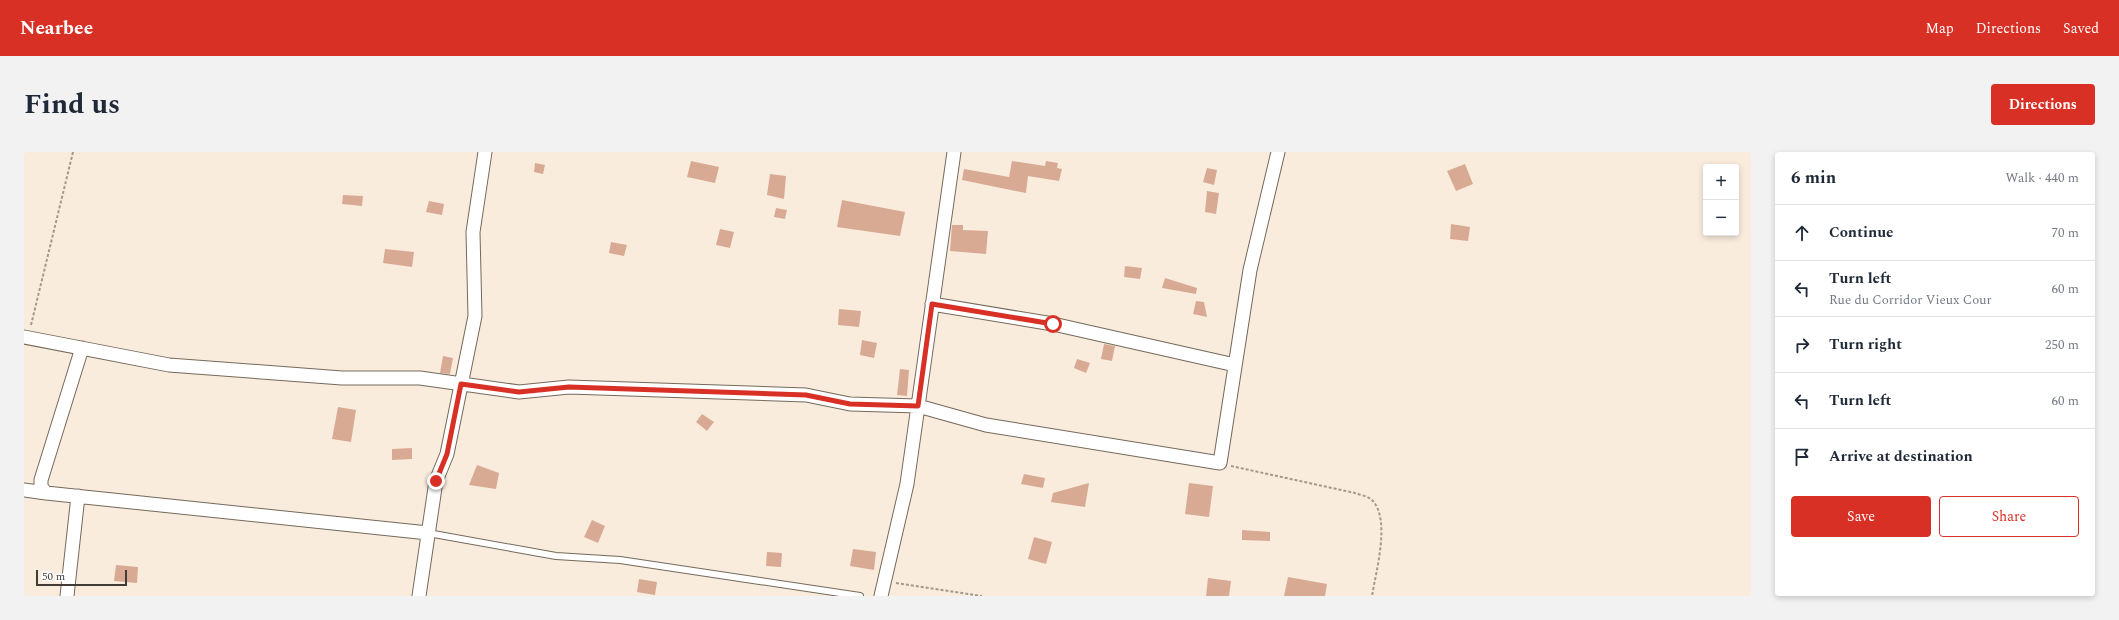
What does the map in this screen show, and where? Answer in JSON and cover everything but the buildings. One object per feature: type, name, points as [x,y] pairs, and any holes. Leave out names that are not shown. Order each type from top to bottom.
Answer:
[{"type":"street","points":[[419,596],[436,481],[447,454],[475,316],[473,232],[485,152]]},
{"type":"street","points":[[881,596],[907,484],[954,152]]},
{"type":"street","points":[[26,338],[169,365],[342,378],[420,378],[519,392],[569,387],[806,395],[850,404],[918,406],[986,425],[1220,464],[1250,270],[1278,152]]},
{"type":"street","points":[[932,304],[1053,324],[1235,365]]},
{"type":"street","points":[[46,493],[42,487],[41,480],[82,348]]},
{"type":"street","points":[[24,490],[428,533]]},
{"type":"street","points":[[68,596],[78,496]]},
{"type":"lane","points":[[428,533],[556,556],[620,560],[860,596]]},
{"type":"path","points":[[26,338],[73,152]]},
{"type":"path","points":[[1220,464],[1328,486],[1370,499],[1379,509],[1382,526],[1372,596]]},
{"type":"path","points":[[885,581],[982,596]]},
{"type":"route","points":[[436,481],[447,454],[461,384],[519,392],[569,387],[806,395],[850,404],[918,406],[932,304],[1053,324]]}]
